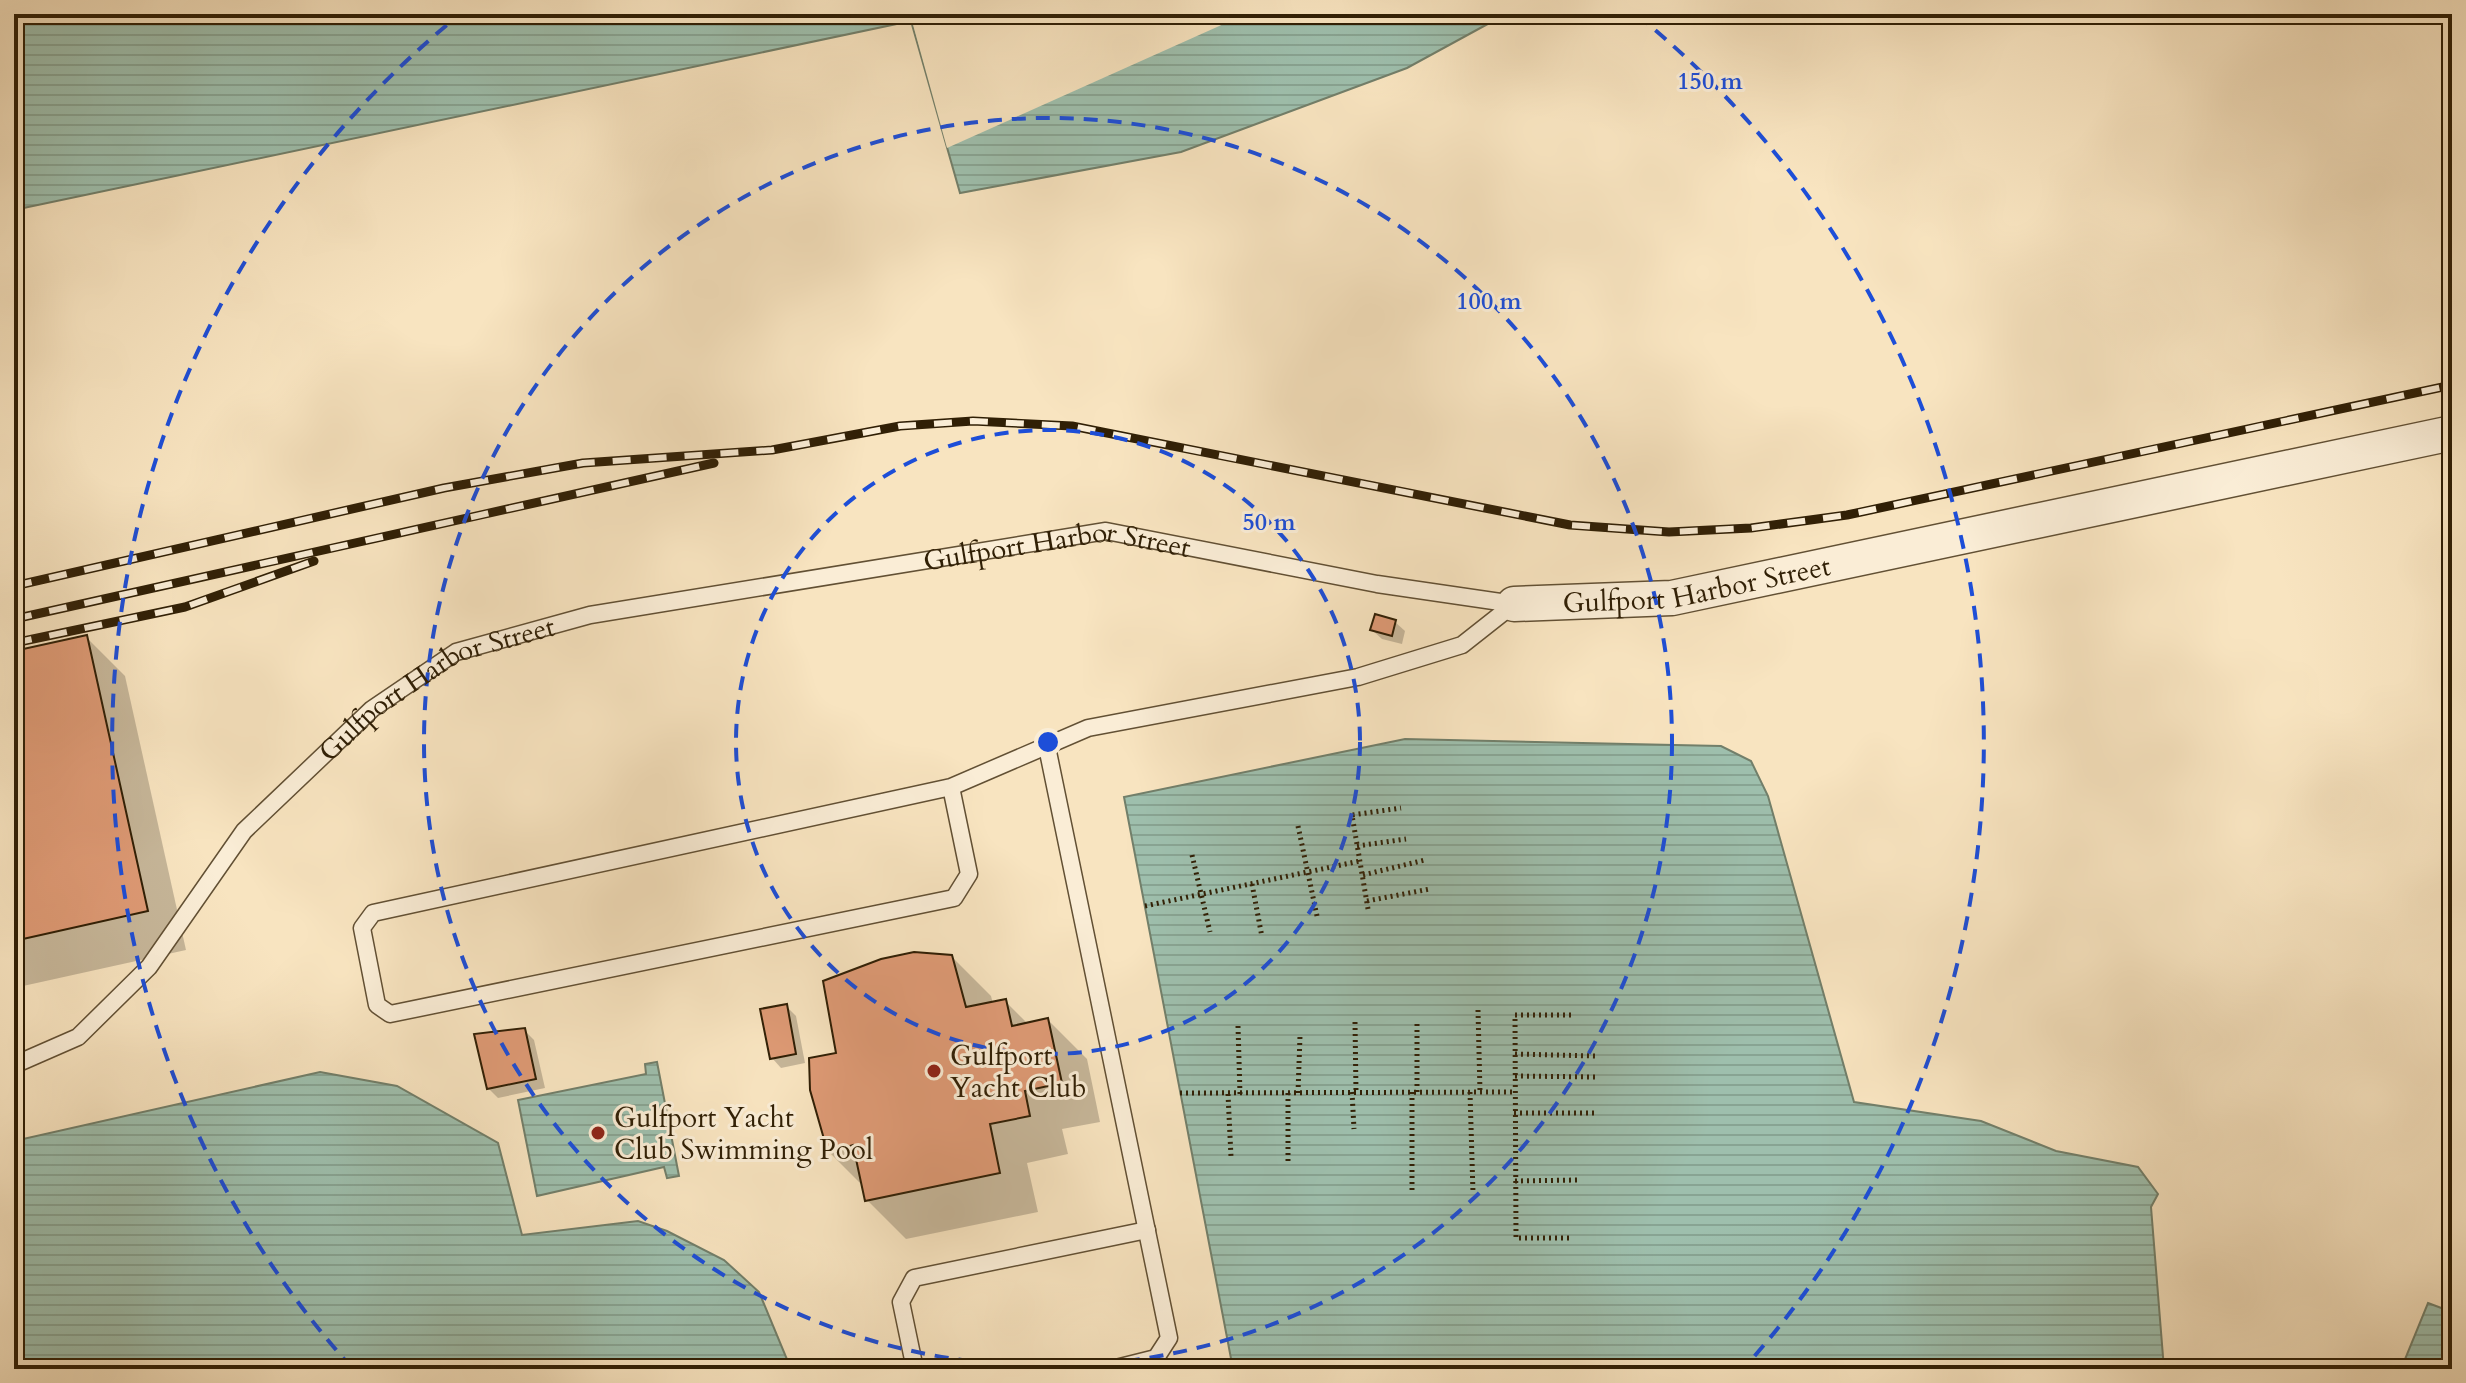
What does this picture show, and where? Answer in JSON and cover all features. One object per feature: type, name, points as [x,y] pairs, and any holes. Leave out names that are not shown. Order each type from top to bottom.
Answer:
[{"type":"street","name":"Gulfport Harbor Street","points":[[1514,604],[1672,598],[2452,433]]},
{"type":"lane","name":"Gulfport Harbor Street","points":[[14,1065],[78,1037],[149,967],[244,831],[372,709],[456,652],[590,615],[1106,531],[1377,584],[1514,604]]},
{"type":"lane","points":[[951,787],[969,874],[954,898],[390,1014],[377,1005],[362,928],[373,913],[951,787],[1088,728],[1358,677],[1462,645],[1514,604]]},
{"type":"lane","points":[[1047,747],[1169,1338],[1156,1358],[1112,1369]]},
{"type":"lane","points":[[915,1369],[901,1302],[914,1278],[1147,1230]]},
{"type":"path","points":[[1368,909],[1352,815],[1401,808]]},
{"type":"path","points":[[1298,826],[1317,916]]},
{"type":"path","points":[[1357,846],[1406,839]]},
{"type":"path","points":[[1192,855],[1210,932]]},
{"type":"path","points":[[1363,875],[1425,860]]},
{"type":"path","points":[[1145,906],[1360,861]]},
{"type":"path","points":[[1252,884],[1262,937]]},
{"type":"path","points":[[1367,901],[1430,889]]},
{"type":"path","points":[[1478,1010],[1480,1092]]},
{"type":"path","points":[[1571,1015],[1515,1015],[1514,1113],[1516,1238],[1572,1238]]},
{"type":"path","points":[[1354,1129],[1355,1022]]},
{"type":"path","points":[[1412,1191],[1417,1024]]},
{"type":"path","points":[[1238,1026],[1240,1094]]},
{"type":"path","points":[[1298,1093],[1300,1036]]},
{"type":"path","points":[[1515,1054],[1596,1056]]},
{"type":"path","points":[[1515,1076],[1596,1077]]},
{"type":"path","points":[[1470,1092],[1473,1193]]},
{"type":"path","points":[[1180,1093],[1514,1092]]},
{"type":"path","points":[[1288,1093],[1288,1161]]},
{"type":"path","points":[[1228,1094],[1231,1157]]},
{"type":"path","points":[[1514,1113],[1597,1113]]},
{"type":"path","points":[[1515,1181],[1578,1180]]},
{"type":"shaded area","points":[[14,14],[1506,14],[1407,68],[1181,152],[960,193],[911,21],[14,210]]},
{"type":"shaded area","points":[[1405,739],[1721,746],[1751,761],[1768,796],[1854,1102],[1981,1121],[2056,1151],[2138,1167],[2158,1194],[2151,1207],[2164,1369],[1233,1369],[1124,797]]},
{"type":"shaded area","name":"Gulfport Yacht Club Swimming Pool","points":[[657,1062],[679,1176],[667,1178],[664,1167],[537,1196],[518,1100],[646,1074],[645,1064]]},
{"type":"shaded area","points":[[320,1072],[397,1086],[498,1143],[522,1235],[638,1221],[667,1231],[724,1260],[759,1292],[791,1369],[14,1369],[14,1141]]},
{"type":"shaded area","points":[[2428,1303],[2452,1312],[2452,1369],[2401,1369]]},
{"type":"pier","points":[[927,14],[1246,14],[947,148],[912,21]]},
{"type":"building","points":[[1375,614],[1396,620],[1392,636],[1370,630]]},
{"type":"building","points":[[87,635],[148,911],[14,941],[14,651]]},
{"type":"building","name":"Gulfport Yacht Club","points":[[914,952],[952,955],[966,1007],[1006,999],[1012,1026],[1048,1018],[1062,1083],[1025,1091],[1030,1116],[990,1124],[1000,1173],[865,1201],[853,1145],[828,1153],[810,1090],[809,1058],[836,1053],[823,981],[881,959]]},
{"type":"building","points":[[787,1004],[796,1054],[770,1059],[760,1009]]},
{"type":"building","points":[[525,1028],[536,1079],[487,1089],[474,1034]]},
{"type":"railway","points":[[14,586],[444,488],[583,463],[772,450],[900,426],[973,421],[1072,426],[1570,525],[1669,532],[1751,528],[1847,515],[2452,385]]},
{"type":"railway","points":[[14,619],[714,463]]},
{"type":"railway","points":[[14,643],[185,607],[314,561]]},
{"type":"place","name":"Gulfport Yacht Club","points":[[934,1071]]},
{"type":"place","name":"Gulfport Yacht Club Swimming Pool","points":[[598,1133]]}]
